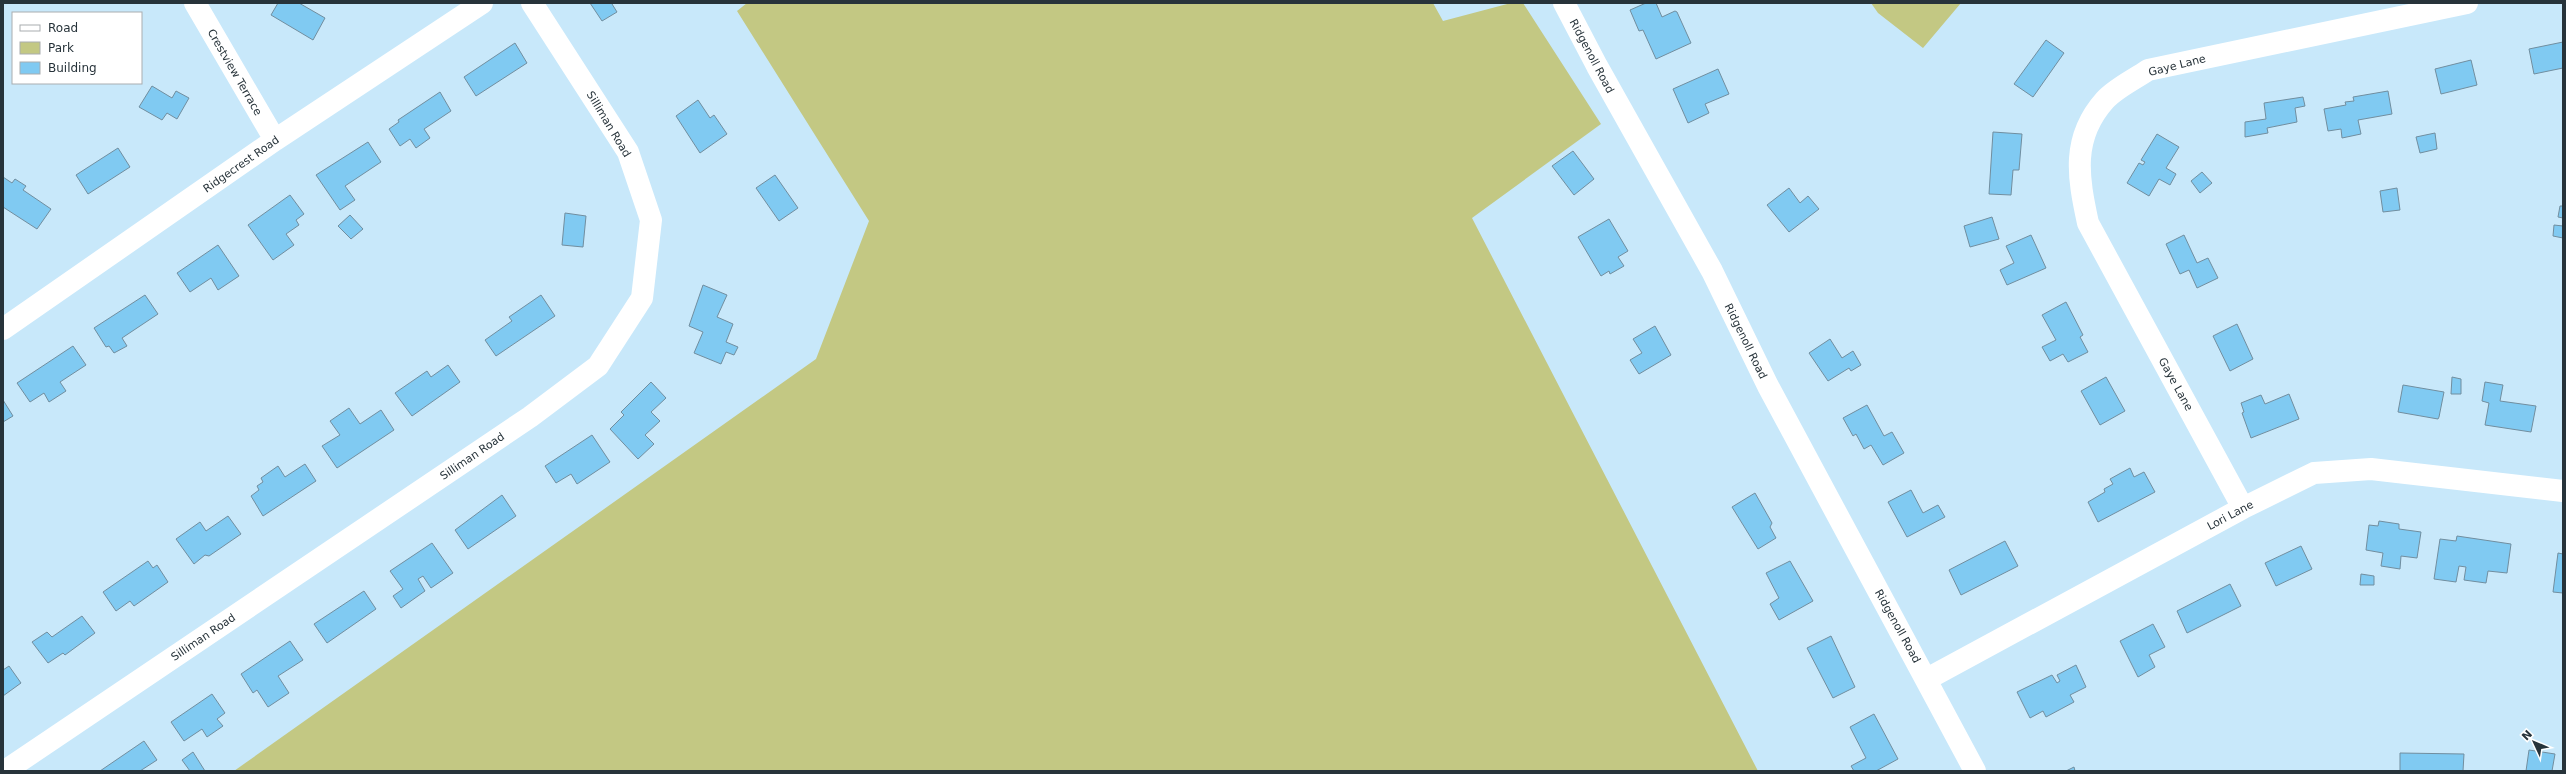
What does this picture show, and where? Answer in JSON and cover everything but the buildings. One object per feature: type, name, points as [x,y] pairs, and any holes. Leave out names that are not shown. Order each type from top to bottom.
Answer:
[{"type":"street","name":"Crestview Terrace","points":[[195,3],[275,140]]},
{"type":"street","name":"Ridgecrest Road","points":[[3,327],[275,140],[482,3]]},
{"type":"street","name":"Silliman Road","points":[[5,771],[530,417],[598,366],[642,298],[651,220],[628,152],[532,3]]},
{"type":"street","name":"Ridgenoll Road","points":[[1564,3],[1597,66],[1712,271],[1768,386],[1927,679],[1975,771]]},
{"type":"street","name":"Gaye Lane","points":[[2243,508],[2088,223],[2078,180],[2083,131],[2106,99],[2148,70],[2467,3]]},
{"type":"street","name":"Lori Lane","points":[[1927,679],[2243,508],[2314,473],[2372,469],[2563,491]]},
{"type":"green space","points":[[747,3],[1433,3],[1443,21],[1511,3],[1523,3],[1601,124],[1472,218],[1758,771],[234,771],[816,359],[869,221],[737,11]]},
{"type":"green space","points":[[1871,3],[1961,3],[1923,48],[1878,13]]}]
